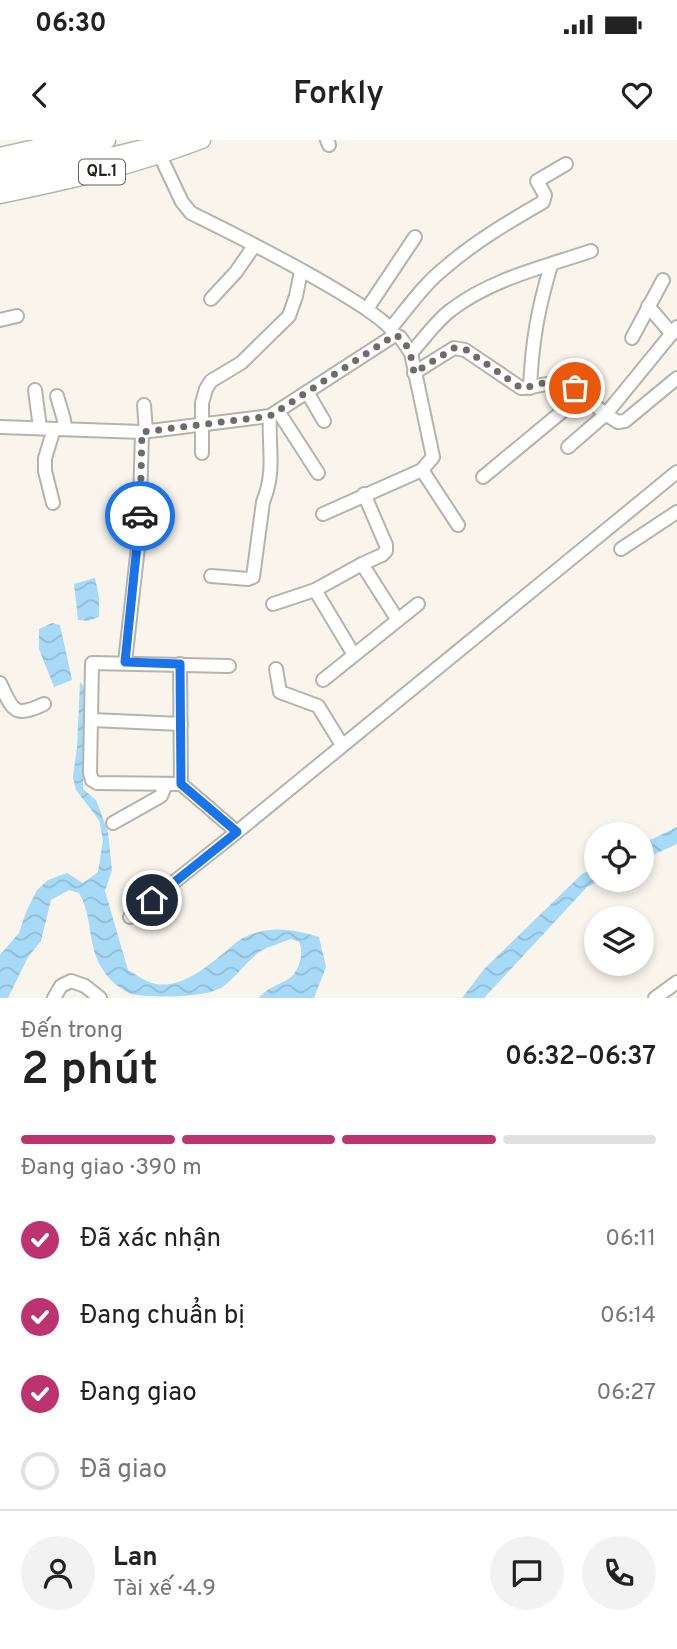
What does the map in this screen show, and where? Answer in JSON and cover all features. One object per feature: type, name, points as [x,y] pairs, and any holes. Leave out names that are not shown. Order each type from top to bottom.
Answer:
[{"type":"highway","name":"QL.1","points":[[3,184],[61,144],[106,140]]},
{"type":"highway","name":"QL.1","points":[[3,184],[162,147]]},
{"type":"main road","name":"QL.1","points":[[162,147],[202,140]]},
{"type":"main road","name":"QL.1","points":[[0,156],[61,144]]},
{"type":"street","points":[[162,147],[182,202],[191,213],[367,309],[400,337],[411,354],[433,457],[422,470],[323,514]]},
{"type":"street","points":[[0,427],[144,431],[274,413],[393,331],[420,293],[446,266],[489,235],[543,202],[545,195],[537,181],[566,164]]},
{"type":"street","points":[[367,309],[415,237]]},
{"type":"street","points":[[211,299],[236,272],[254,246]]},
{"type":"street","points":[[411,354],[450,310],[479,292],[591,251]]},
{"type":"street","points":[[530,388],[532,342],[551,265]]},
{"type":"street","points":[[202,453],[202,403],[211,381],[241,363],[289,316],[301,271]]},
{"type":"street","points":[[632,338],[663,280]]},
{"type":"street","points":[[568,447],[606,414],[675,331],[648,306]]},
{"type":"street","points":[[0,320],[17,316]]},
{"type":"street","points":[[414,373],[454,348],[465,349],[521,388],[530,388],[539,383],[557,383],[575,388],[618,422],[625,421],[677,378]]},
{"type":"street","points":[[35,390],[40,428]]},
{"type":"street","points":[[307,392],[324,421]]},
{"type":"street","points":[[483,477],[582,395]]},
{"type":"street","points":[[52,503],[45,458],[59,429],[57,396]]},
{"type":"street","points":[[125,662],[139,538],[144,405]]},
{"type":"street","points":[[274,413],[318,473]]},
{"type":"street","points":[[211,576],[248,579],[253,577],[262,502],[267,492],[272,462],[269,434],[274,413]]},
{"type":"street","points":[[422,470],[458,526]]},
{"type":"street","points":[[130,917],[677,472]]},
{"type":"street","points":[[273,604],[315,590],[386,551],[386,545],[364,494]]},
{"type":"street","points":[[621,548],[677,512]]},
{"type":"street","points":[[362,564],[397,619]]},
{"type":"street","points":[[315,590],[354,655]]},
{"type":"street","points":[[323,680],[418,604]]},
{"type":"street","points":[[229,666],[92,663],[92,780],[97,783],[181,784],[237,832]]},
{"type":"street","points":[[180,664],[181,784]]},
{"type":"street","points":[[276,669],[280,692],[318,706],[342,745]]},
{"type":"street","points":[[0,683],[11,707],[16,710],[28,711],[44,704]]},
{"type":"street","points":[[92,720],[181,724]]},
{"type":"street","points":[[113,823],[161,796],[166,784]]},
{"type":"street","points":[[54,998],[61,986],[71,981],[85,986],[100,998]]},
{"type":"street","points":[[655,998],[677,982]]},
{"type":"water","points":[[95,578],[99,617],[88,621],[78,620],[74,584]]},
{"type":"water","points":[[52,623],[60,625],[72,680],[54,687],[39,649],[39,629]]},
{"type":"water","points":[[80,682],[85,688],[83,789],[96,800],[108,832],[112,870],[105,891],[128,970],[157,984],[178,982],[198,972],[245,937],[263,931],[291,930],[319,937],[326,967],[314,998],[259,998],[295,972],[301,950],[299,942],[291,939],[261,951],[226,984],[213,991],[177,996],[131,994],[115,984],[103,970],[94,952],[83,902],[79,893],[69,890],[51,900],[41,941],[28,957],[8,998],[0,998],[0,955],[19,933],[37,890],[48,880],[67,873],[83,883],[98,872],[103,840],[99,820],[76,790],[73,777]]},
{"type":"water","points":[[677,827],[677,844],[654,855],[654,838]]},
{"type":"water","points":[[584,873],[584,890],[484,998],[462,998],[485,968]]},
{"type":"way so far","points":[[140,516],[142,432],[270,416],[395,335],[400,337],[411,354],[414,373],[454,348],[465,349],[521,388],[530,388],[539,383],[557,383],[575,388]]},
{"type":"route","points":[[140,516],[125,662],[180,664],[181,784],[237,832],[152,900]]}]
